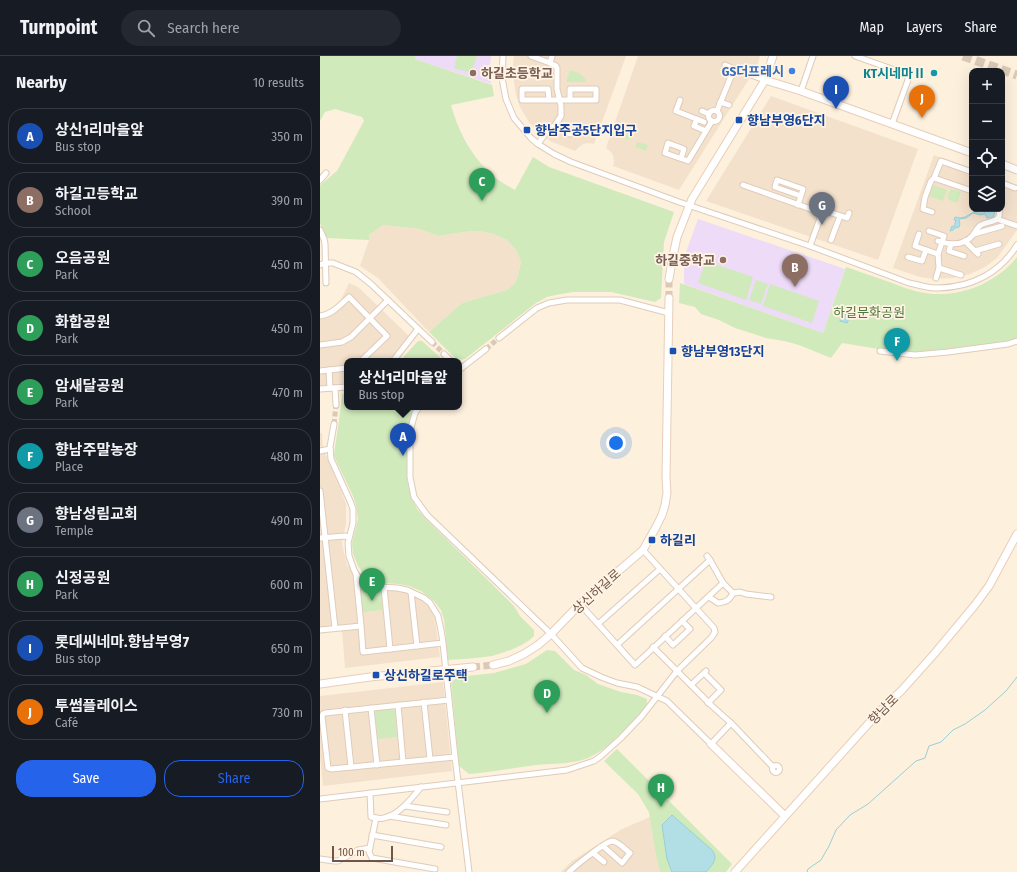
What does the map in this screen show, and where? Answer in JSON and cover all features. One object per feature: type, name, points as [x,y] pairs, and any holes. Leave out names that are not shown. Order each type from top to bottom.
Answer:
[{"type":"street","points":[[503,56],[502,78],[506,99],[514,118],[538,144],[571,162],[689,205],[810,246],[909,283],[928,288],[952,288],[968,284],[984,277],[997,269],[1014,250],[1017,244]]},
{"type":"street","points":[[531,56],[556,66],[557,89],[561,106],[561,116],[556,125],[545,134],[538,144]]},
{"type":"street","points":[[550,63],[552,56]]},
{"type":"street","points":[[670,279],[677,237],[692,197],[765,80],[774,56]]},
{"type":"street","points":[[801,91],[813,56]]},
{"type":"street","points":[[855,56],[906,74],[908,77],[892,124]]},
{"type":"street","points":[[725,65],[969,152]]},
{"type":"street","points":[[717,111],[734,69]]},
{"type":"street","points":[[548,100],[548,89],[522,89],[522,100],[548,100],[559,100],[570,100],[596,100],[597,88],[570,89],[570,100]]},
{"type":"street","points":[[680,100],[676,111],[704,122]]},
{"type":"street","points":[[720,102],[729,105]]},
{"type":"street","points":[[702,110],[709,114],[712,121]]},
{"type":"street","points":[[709,114],[712,111],[717,111]]},
{"type":"street","points":[[681,158],[688,161],[712,121],[716,121],[720,118],[720,114],[717,111]]},
{"type":"street","points":[[697,119],[694,126],[706,131]]},
{"type":"street","points":[[551,128],[560,129],[570,134]]},
{"type":"street","points":[[932,212],[923,209],[925,197],[941,161],[969,171]]},
{"type":"street","points":[[1005,165],[1017,170]]},
{"type":"street","points":[[320,180],[326,173]]},
{"type":"street","points":[[934,178],[969,190]]},
{"type":"street","points":[[798,204],[804,189],[777,180],[775,187],[801,196]]},
{"type":"street","points":[[1005,184],[1015,188]]},
{"type":"street","points":[[743,185],[763,189],[822,213]]},
{"type":"street","points":[[810,246],[823,210],[847,218],[849,213]]},
{"type":"street","points":[[974,234],[977,228],[981,225],[997,219],[1000,216],[1000,212]]},
{"type":"street","points":[[831,240],[840,216]]},
{"type":"street","points":[[997,219],[1017,226]]},
{"type":"street","points":[[940,242],[951,244],[960,243],[974,234],[1002,226]]},
{"type":"street","points":[[320,230],[326,283]]},
{"type":"street","points":[[929,231],[944,236],[940,242],[938,254],[939,268],[936,278]]},
{"type":"street","points":[[919,234],[915,246],[938,254]]},
{"type":"street","points":[[965,241],[976,253],[999,244]]},
{"type":"street","points":[[951,244],[949,251],[964,256]]},
{"type":"street","points":[[908,257],[921,263],[926,250]]},
{"type":"street","points":[[323,264],[333,263],[356,272],[371,284],[432,342]]},
{"type":"street","points":[[939,268],[961,275]]},
{"type":"street","points":[[320,316],[334,311],[349,297],[387,336],[364,358]]},
{"type":"street","name":"상신하길로","points":[[493,665],[509,661],[524,654],[551,634],[580,604],[642,550],[662,515],[666,493],[669,298]]},
{"type":"street","points":[[320,345],[342,342],[351,337],[388,300]]},
{"type":"street","points":[[499,338],[537,308],[549,303],[567,300],[620,300],[669,313]]},
{"type":"street","points":[[395,358],[418,329]]},
{"type":"street","points":[[880,351],[906,354],[933,354],[1008,344],[1017,341]]},
{"type":"street","points":[[462,367],[486,349]]},
{"type":"street","points":[[444,354],[448,358]]},
{"type":"street","points":[[320,371],[344,368]]},
{"type":"street","points":[[329,370],[336,405]]},
{"type":"street","points":[[320,389],[344,387]]},
{"type":"street","points":[[417,410],[410,431],[410,477],[414,497],[428,515],[551,634],[582,668],[600,677],[637,687],[667,701],[785,816]]},
{"type":"street","points":[[334,424],[330,450],[331,459],[353,509],[353,524],[349,537],[348,549],[352,564],[358,577],[370,584],[397,588],[424,598],[430,603],[440,623],[469,872]]},
{"type":"street","points":[[320,450],[330,450]]},
{"type":"street","points":[[320,491],[323,537],[336,628]]},
{"type":"street","name":"향남로","points":[[735,872],[878,713],[902,690],[935,653],[989,586],[1017,534]]},
{"type":"street","points":[[323,537],[349,537]]},
{"type":"street","points":[[320,798],[567,770],[594,761],[602,756],[641,717],[677,671],[715,633],[714,628],[642,550]]},
{"type":"street","points":[[617,645],[678,589],[708,558],[723,583],[733,593]]},
{"type":"street","points":[[598,624],[660,569]]},
{"type":"street","points":[[356,573],[363,652],[443,643]]},
{"type":"street","points":[[580,604],[635,665],[723,583]]},
{"type":"street","points":[[384,587],[390,649]]},
{"type":"street","points":[[411,592],[417,646]]},
{"type":"street","points":[[733,593],[740,592],[771,598]]},
{"type":"street","points":[[709,597],[718,603],[726,602],[731,598],[733,593]]},
{"type":"street","points":[[665,636],[673,645],[690,629],[682,621]]},
{"type":"street","points":[[320,630],[361,626]]},
{"type":"street","points":[[653,647],[708,703],[731,723],[773,767]]},
{"type":"street","points":[[320,684],[473,667]]},
{"type":"street","points":[[691,685],[705,672],[722,690],[708,703]]},
{"type":"street","points":[[449,700],[326,712],[323,714],[327,759],[329,770],[455,757]]},
{"type":"street","points":[[424,702],[430,759]]},
{"type":"street","points":[[398,705],[403,762]]},
{"type":"street","points":[[371,708],[377,765]]},
{"type":"street","points":[[346,710],[352,767]]},
{"type":"street","points":[[711,744],[731,723]]},
{"type":"street","points":[[370,793],[371,817],[383,819],[405,806],[421,787]]},
{"type":"street","points":[[405,806],[447,812]]},
{"type":"street","points":[[389,816],[446,825]]},
{"type":"street","points":[[376,818],[369,852],[372,858],[435,869]]},
{"type":"street","points":[[372,835],[441,847]]},
{"type":"street","points":[[573,871],[577,864],[603,846],[612,841],[617,842],[630,853],[622,863],[603,846]]},
{"type":"street","points":[[320,860],[338,861],[358,850],[370,848]]},
{"type":"street","points":[[593,853],[604,862]]},
{"type":"shaded area","name":"하길초등학교","points":[[416,56],[491,56],[491,84],[415,59]]},
{"type":"shaded area","points":[[514,56],[626,56],[594,144],[583,144],[575,151],[552,142],[540,134],[529,122],[520,107],[516,95],[513,67]]},
{"type":"shaded area","points":[[638,56],[760,56],[757,66],[679,190],[613,166],[613,155],[606,148]]},
{"type":"shaded area","points":[[771,96],[918,149],[878,260],[706,201]]},
{"type":"shaded area","points":[[934,155],[969,167],[969,212],[1005,212],[1005,180],[1017,185],[1017,230],[997,258],[985,267],[970,274],[953,278],[933,279],[920,277],[893,268]]},
{"type":"shaded area","points":[[698,219],[845,269],[823,333],[684,284],[686,252]]},
{"type":"shaded area","points":[[383,225],[420,229],[438,236],[479,231],[493,234],[507,240],[516,250],[521,262],[515,283],[507,290],[462,303],[429,332],[378,278],[360,266],[369,240],[369,235]]},
{"type":"shaded area","points":[[349,283],[358,287],[410,337],[391,358],[344,358],[344,385],[320,387],[320,314],[327,313],[339,304]]},
{"type":"shaded area","points":[[320,433],[322,433],[323,448],[346,504],[346,523],[342,544],[347,565],[358,579],[404,591],[419,597],[427,603],[434,612],[440,657],[345,668],[342,629],[320,632]]},
{"type":"shaded area","points":[[443,682],[452,771],[323,786],[320,757],[320,696]]},
{"type":"shaded area","points":[[650,817],[660,872],[561,872],[572,861],[622,829]]},
{"type":"green space","points":[[320,56],[416,56],[415,59],[492,85],[494,96],[451,105],[461,132],[475,156],[493,176],[501,182],[515,190],[533,157],[549,167],[674,212],[664,242],[661,298],[655,302],[611,292],[573,292],[547,297],[536,303],[465,359],[455,358],[429,332],[462,303],[507,290],[515,283],[521,262],[516,250],[507,240],[493,234],[479,231],[438,236],[420,229],[383,225],[369,235],[369,240],[327,238],[320,223],[320,185],[337,171],[364,121],[362,117],[335,109],[325,112],[320,121]]},
{"type":"green space","points":[[457,56],[477,56],[471,73],[454,68]]},
{"type":"green space","points":[[570,70],[582,75],[586,82],[566,82]]},
{"type":"green space","points":[[618,125],[633,130],[629,140],[615,135]]},
{"type":"green space","points":[[637,142],[648,145],[646,151],[635,147]]},
{"type":"green space","points":[[933,185],[947,190],[943,201],[929,196]]},
{"type":"green space","points":[[951,189],[961,192],[957,203],[948,199]]},
{"type":"green space","name":"하길문화공원","points":[[1017,257],[1017,338],[1002,343],[910,353],[842,343],[831,358],[799,345],[766,338],[735,328],[719,320],[701,314],[695,307],[679,303],[680,283],[823,333],[846,267],[915,291],[929,294],[943,294],[971,289],[984,283],[997,276]]},
{"type":"green space","points":[[706,261],[753,277],[746,300],[698,283]]},
{"type":"green space","points":[[756,280],[768,284],[761,304],[749,300]]},
{"type":"green space","points":[[770,284],[819,301],[812,323],[763,306]]},
{"type":"green space","points":[[418,341],[422,341],[441,358],[403,358]]},
{"type":"green space","points":[[342,394],[344,394],[344,410],[413,410],[408,429],[407,481],[417,509],[514,606],[520,616],[534,630],[534,636],[514,648],[492,656],[448,660],[444,619],[441,610],[434,601],[421,591],[409,586],[380,583],[367,578],[358,566],[353,554],[352,543],[358,519],[356,505],[334,456]]},
{"type":"green space","points":[[364,585],[381,592],[383,610],[363,612],[360,587]]},
{"type":"green space","points":[[547,650],[555,651],[574,670],[586,675],[598,684],[647,699],[647,705],[615,739],[601,751],[587,758],[573,762],[536,765],[469,774],[459,766],[451,682],[458,677],[494,673],[526,664]]},
{"type":"green space","points":[[392,709],[395,711],[397,737],[378,739],[375,713],[377,710]]},
{"type":"green space","points":[[617,749],[732,864],[726,872],[660,872],[649,812],[638,794],[604,761]]},
{"type":"water","points":[[974,212],[995,212],[993,218],[987,218],[985,214],[981,215],[973,213],[966,218],[960,219],[959,227],[950,231],[952,226],[954,227],[956,220],[954,220],[955,217],[965,217]]},
{"type":"water","points":[[842,313],[850,316],[847,323],[840,321]]},
{"type":"water","points":[[672,815],[714,853],[714,862],[706,872],[672,872],[667,859],[662,825]]},
{"type":"waterway","points":[[807,872],[808,869],[821,860],[836,830],[850,815],[868,804],[916,761],[925,758],[929,746],[941,742],[953,730],[965,724],[985,710],[1006,691],[1017,677]]},
{"type":"tunnel","points":[[963,56],[1017,75]]},
{"type":"tunnel","points":[[669,279],[669,298]]},
{"type":"tunnel","points":[[486,349],[499,338]]},
{"type":"tunnel","points":[[432,342],[444,354]]},
{"type":"tunnel","points":[[334,424],[336,405]]},
{"type":"tunnel","points":[[473,667],[493,665]]},
{"type":"place","name":"GS더프레시","points":[[792,71]]},
{"type":"place","name":"하길초등학교","points":[[473,73]]},
{"type":"place","name":"KT시네마Ⅱ","points":[[934,73]]},
{"type":"place","name":"롯데씨네마.향남부영7","points":[[836,109]]},
{"type":"place","name":"투썸플레이스","points":[[922,118]]},
{"type":"place","name":"향남부영6단지","points":[[739,120]]},
{"type":"place","name":"향남주공5단지입구","points":[[527,130]]},
{"type":"place","name":"오음공원","points":[[482,201]]},
{"type":"place","name":"향남성림교회","points":[[822,225]]},
{"type":"place","name":"하길중학교","points":[[723,260]]},
{"type":"place","name":"하길고등학교","points":[[795,287]]},
{"type":"place","name":"향남부영13단지","points":[[673,351]]},
{"type":"place","name":"향남주말농장","points":[[897,361]]},
{"type":"place","name":"상신1리마을앞","points":[[403,456]]},
{"type":"place","name":"하길리","points":[[652,540]]},
{"type":"place","name":"암새달공원","points":[[372,601]]},
{"type":"place","name":"상신하길로주택","points":[[376,675]]},
{"type":"place","name":"화합공원","points":[[547,713]]},
{"type":"place","name":"신정공원","points":[[661,807]]}]
